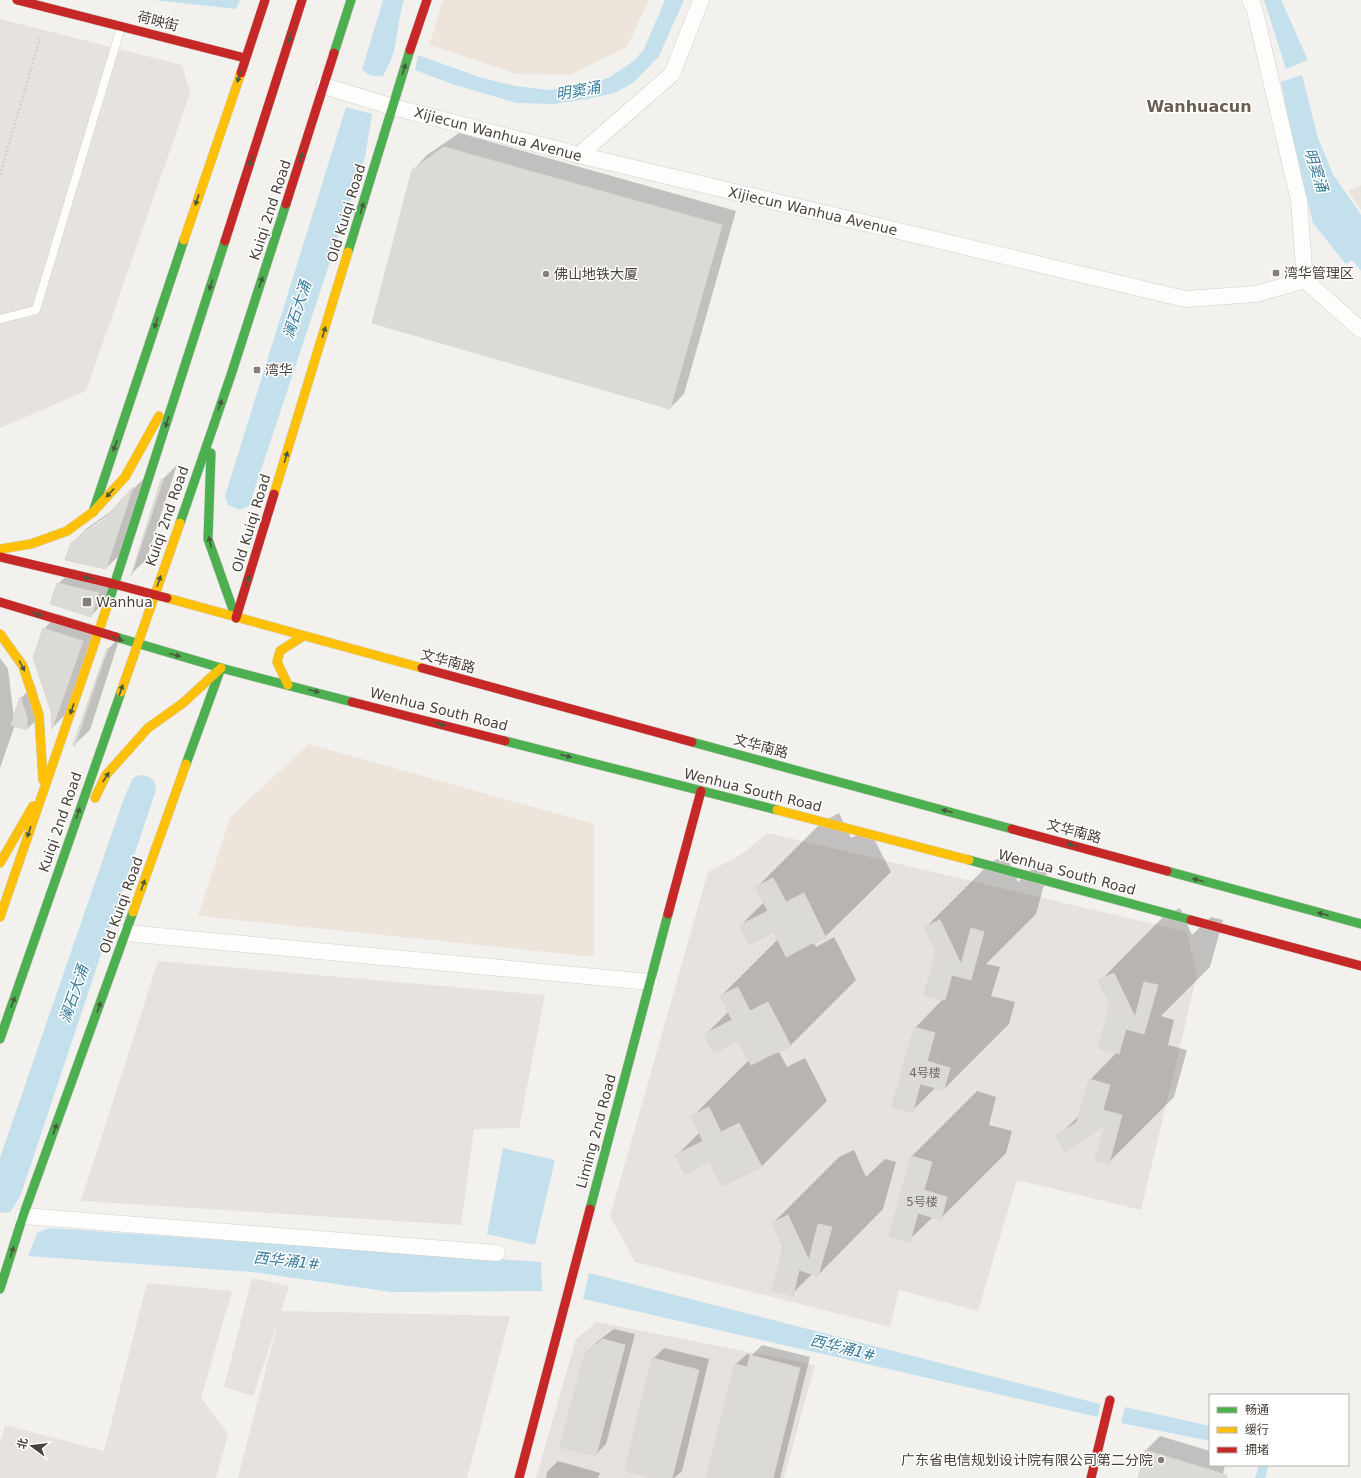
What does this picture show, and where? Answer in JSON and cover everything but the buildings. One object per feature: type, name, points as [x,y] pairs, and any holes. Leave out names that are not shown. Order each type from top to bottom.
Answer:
[{"type":"main road","name":"荷映街","points":[[17,0],[245,58]]},
{"type":"main road","points":[[93,512],[264,0]]},
{"type":"main road","name":"Kuiqi 2nd Road","points":[[0,917],[99,633],[302,0]]},
{"type":"main road","name":"Kuiqi 2nd Road","points":[[0,1039],[231,375],[351,0]]},
{"type":"main road","name":"Old Kuiqi Road","points":[[236,618],[427,0]]},
{"type":"main road","points":[[0,549],[31,544],[67,531],[93,512],[125,478],[164,406],[190,350]]},
{"type":"main road","points":[[213,427],[208,539],[236,618]]},
{"type":"main road","name":"文华南路","points":[[0,557],[114,584],[1361,924]]},
{"type":"main road","name":"Wenhua South Road","points":[[0,602],[99,633],[221,668],[904,843],[1361,966]]},
{"type":"main road","points":[[0,634],[23,666],[39,715],[44,788],[0,863]]},
{"type":"main road","points":[[288,685],[277,662],[280,651],[303,636]]},
{"type":"main road","points":[[52,887],[106,775],[148,728],[182,703],[221,668]]},
{"type":"main road","name":"Old Kuiqi Road","points":[[0,1289],[23,1216],[221,668]]},
{"type":"main road","name":"Liming 2nd Road","points":[[519,1478],[701,791]]},
{"type":"main road","points":[[1091,1478],[1110,1400]]},
{"type":"street","points":[[579,155],[672,74],[701,0]]},
{"type":"street","points":[[1250,0],[1254,7],[1299,200],[1305,280],[1361,330]]},
{"type":"street","name":"Xijiecun Wanhua Avenue","points":[[324,86],[393,107],[579,155],[1185,299],[1256,294],[1305,280]]},
{"type":"street","points":[[126,933],[650,982]]},
{"type":"street","points":[[23,1216],[498,1253]]},
{"type":"lane","points":[[0,319],[36,310],[122,26]]},
{"type":"path","points":[[0,175],[40,38]]},
{"type":"shaded area","points":[[443,0],[649,0],[627,47],[569,75],[517,74],[429,45]]},
{"type":"shaded area","points":[[0,19],[182,65],[190,93],[86,391],[0,428]]},
{"type":"shaded area","points":[[1361,185],[1361,210],[1348,191]]},
{"type":"shaded area","points":[[309,744],[594,824],[594,957],[198,916],[230,817]]},
{"type":"shaded area","points":[[768,833],[1187,932],[1197,975],[1141,1210],[1017,1180],[978,1311],[899,1290],[890,1327],[635,1262],[610,1216],[708,872],[739,856]]},
{"type":"shaded area","points":[[158,961],[545,995],[519,1128],[474,1129],[461,1225],[81,1201]]},
{"type":"shaded area","points":[[252,1278],[289,1286],[281,1311],[510,1316],[467,1478],[238,1478],[278,1321],[253,1396],[224,1387]]},
{"type":"shaded area","points":[[147,1283],[232,1291],[201,1398],[228,1434],[216,1478],[0,1478],[0,1443],[5,1425],[104,1451]]},
{"type":"shaded area","points":[[597,1322],[815,1365],[784,1478],[536,1478],[576,1339]]},
{"type":"water","points":[[154,0],[240,0],[236,9]]},
{"type":"water","points":[[383,0],[404,0],[392,57],[383,76],[375,76],[362,70]]},
{"type":"water","name":"明窦涌","points":[[665,0],[684,0],[659,56],[633,83],[614,93],[554,104],[517,103],[452,84],[415,70],[418,55],[482,78],[515,86],[549,90],[593,83],[610,77],[635,60],[644,49]]},
{"type":"water","points":[[1264,0],[1281,0],[1308,60],[1286,69]]},
{"type":"water","name":"明窦涌","points":[[1302,75],[1318,138],[1333,174],[1361,215],[1361,271],[1352,260],[1346,264],[1313,223],[1292,137],[1281,82]]},
{"type":"water","name":"澜石大涌","points":[[346,107],[372,114],[365,157],[249,506],[240,510],[228,505],[225,496]]},
{"type":"water","name":"澜石大涌","points":[[140,775],[147,776],[152,779],[156,790],[20,1197],[10,1212],[0,1213],[0,1158],[124,798],[133,778]]},
{"type":"water","points":[[503,1148],[555,1160],[535,1245],[487,1234]]},
{"type":"water","name":"西华涌1#","points":[[50,1228],[541,1262],[542,1291],[391,1292],[252,1272],[28,1256],[37,1233]]},
{"type":"water","name":"西华涌1#","points":[[589,1273],[1100,1404],[1098,1417],[583,1299]]},
{"type":"water","points":[[1125,1407],[1209,1426],[1209,1441],[1121,1423]]},
{"type":"water","points":[[1259,1466],[1269,1466],[1265,1478],[1255,1478]]},
{"type":"traffic: fast","points":[[334,53],[351,0]]},
{"type":"traffic: fast","points":[[348,252],[410,50]]},
{"type":"traffic: fast","points":[[180,523],[231,375],[286,204]]},
{"type":"traffic: fast","points":[[93,512],[184,240]]},
{"type":"traffic: fast","points":[[109,601],[225,241]]},
{"type":"traffic: fast","points":[[211,453],[208,539],[236,618]]},
{"type":"traffic: fast","points":[[116,637],[221,668],[352,702]]},
{"type":"traffic: fast","points":[[186,764],[221,668]]},
{"type":"traffic: fast","points":[[0,1039],[121,692]]},
{"type":"traffic: fast","points":[[505,741],[777,810]]},
{"type":"traffic: fast","points":[[692,742],[1012,829]]},
{"type":"traffic: fast","points":[[969,860],[1191,920]]},
{"type":"traffic: fast","points":[[1167,871],[1361,924]]},
{"type":"traffic: fast","points":[[0,1289],[23,1216],[133,912]]},
{"type":"traffic: fast","points":[[590,1209],[668,914]]},
{"type":"traffic: slow","points":[[184,240],[241,73]]},
{"type":"traffic: slow","points":[[274,494],[348,252]]},
{"type":"traffic: slow","points":[[0,549],[31,544],[67,531],[93,512],[125,477],[159,416]]},
{"type":"traffic: slow","points":[[121,692],[180,523]]},
{"type":"traffic: slow","points":[[167,598],[422,668]]},
{"type":"traffic: slow","points":[[0,917],[109,601]]},
{"type":"traffic: slow","points":[[0,634],[23,666],[39,715],[43,780]]},
{"type":"traffic: slow","points":[[288,685],[277,662],[280,651],[303,636]]},
{"type":"traffic: slow","points":[[95,798],[106,775],[148,728],[183,703],[221,668]]},
{"type":"traffic: slow","points":[[133,912],[186,764]]},
{"type":"traffic: slow","points":[[0,863],[33,806]]},
{"type":"traffic: slow","points":[[777,810],[969,860]]},
{"type":"traffic: jam","points":[[17,0],[245,58]]},
{"type":"traffic: jam","points":[[241,73],[265,0]]},
{"type":"traffic: jam","points":[[225,241],[302,0]]},
{"type":"traffic: jam","points":[[410,50],[427,0]]},
{"type":"traffic: jam","points":[[286,204],[334,53]]},
{"type":"traffic: jam","points":[[236,618],[274,494]]},
{"type":"traffic: jam","points":[[0,557],[167,598]]},
{"type":"traffic: jam","points":[[0,602],[116,637]]},
{"type":"traffic: jam","points":[[422,668],[692,742]]},
{"type":"traffic: jam","points":[[352,702],[505,741]]},
{"type":"traffic: jam","points":[[668,914],[701,791]]},
{"type":"traffic: jam","points":[[1012,829],[1167,871]]},
{"type":"traffic: jam","points":[[1191,920],[1361,966]]},
{"type":"traffic: jam","points":[[519,1478],[590,1209]]},
{"type":"traffic: jam","points":[[1091,1478],[1110,1400]]},
{"type":"place","name":"湾华管理区","points":[[1276,273]]},
{"type":"place","name":"佛山地铁大厦","points":[[546,274]]},
{"type":"place","name":"湾华","points":[[257,370]]},
{"type":"place","name":"Wanhua","points":[[87,602]]},
{"type":"place","name":"广东省电信规划设计院有限公司第二分院","points":[[1161,1460]]},
{"type":"district","name":"Wanhuacun","points":[[1199,106]]}]
